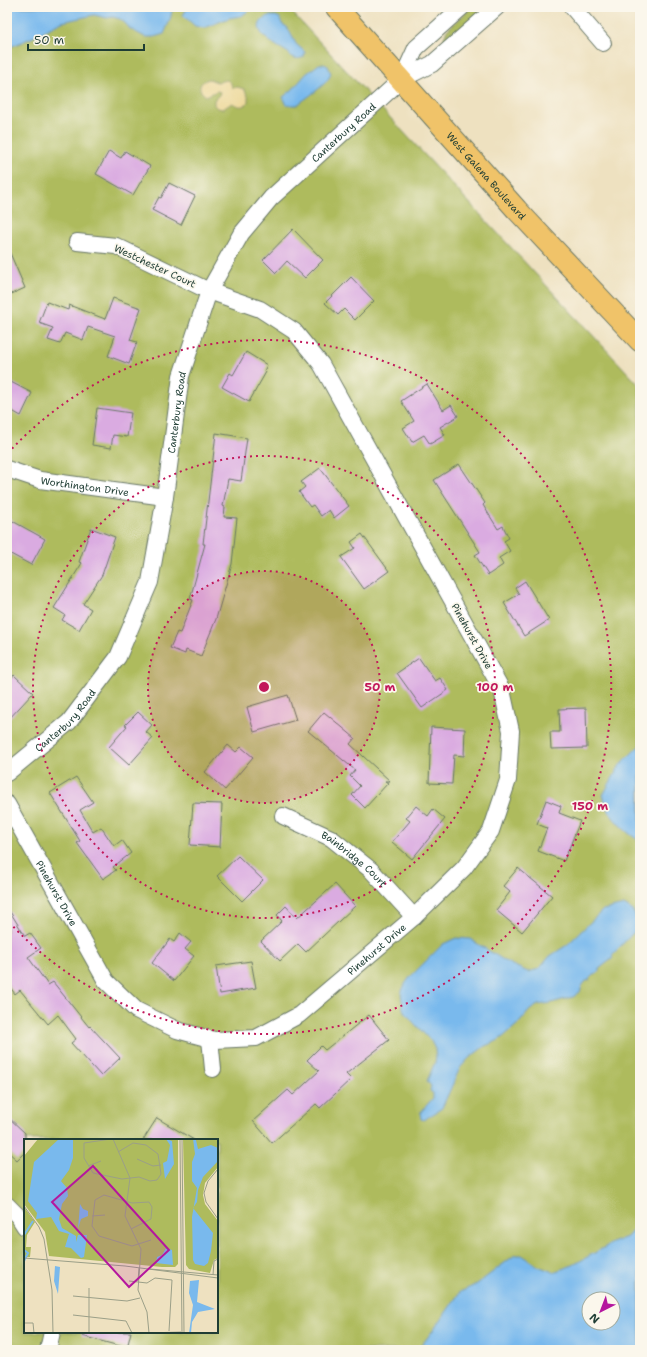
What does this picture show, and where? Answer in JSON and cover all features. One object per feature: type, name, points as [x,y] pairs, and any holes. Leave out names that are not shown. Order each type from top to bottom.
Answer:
[{"type":"main road","name":"West Galena Boulevard","points":[[336,7],[402,79],[517,210],[640,341]]},
{"type":"street","points":[[402,79],[416,48],[462,7]]},
{"type":"street","points":[[402,79],[432,64],[497,7]]},
{"type":"street","points":[[572,7],[603,43]]},
{"type":"street","name":"Canterbury Road","points":[[7,773],[69,722],[118,657],[150,582],[165,497],[181,376],[209,290],[241,234],[271,198],[402,79]]},
{"type":"street","name":"Westchester Court","points":[[77,242],[116,246],[209,290]]},
{"type":"street","name":"Pinehurst Drive","points":[[7,804],[106,981],[136,1010],[177,1030],[215,1040],[256,1038],[299,1015],[414,917],[464,868],[491,831],[508,780],[511,731],[502,690],[321,364],[294,331],[260,309],[209,290]]},
{"type":"street","name":"Worthington Drive","points":[[7,469],[40,480],[165,497]]},
{"type":"street","name":"Bainbridge Court","points":[[284,816],[331,838],[371,870],[414,917]]},
{"type":"street","points":[[210,1039],[213,1069]]},
{"type":"street","points":[[7,1205],[18,1216],[24,1225]]},
{"type":"street","points":[[48,1350],[52,1333]]},
{"type":"green space","points":[[7,7],[287,7],[640,386],[640,1350],[7,1350]]},
{"type":"green space","points":[[472,7],[486,7],[451,38],[447,40],[444,38],[447,30]]},
{"type":"sand","points":[[209,79],[217,82],[227,80],[233,88],[237,87],[244,89],[248,96],[248,102],[243,106],[232,103],[223,109],[217,108],[214,105],[214,100],[220,92],[217,91],[206,96],[200,89],[201,84],[205,80]]},
{"type":"water","points":[[7,7],[173,7],[170,20],[164,34],[154,37],[145,37],[130,29],[120,19],[94,15],[62,22],[38,35],[8,48]]},
{"type":"water","points":[[188,7],[251,7],[250,10],[241,16],[229,18],[204,28],[195,26],[183,15]]},
{"type":"water","points":[[268,16],[276,16],[280,18],[282,24],[287,27],[296,44],[305,52],[304,57],[293,58],[265,37],[259,27],[261,21]]},
{"type":"water","points":[[319,64],[328,66],[331,74],[329,78],[321,87],[297,105],[287,105],[283,97],[292,90],[306,74]]},
{"type":"water","points":[[640,745],[640,841],[626,831],[614,819],[607,808],[603,795],[620,765]]},
{"type":"water","points":[[624,905],[632,910],[635,915],[637,920],[636,928],[613,954],[613,958],[599,969],[599,972],[593,975],[589,979],[590,980],[586,981],[580,992],[573,997],[538,1005],[530,1010],[519,1023],[503,1037],[485,1046],[469,1058],[460,1068],[442,1108],[424,1120],[421,1119],[420,1113],[433,1098],[433,1093],[430,1091],[431,1086],[427,1081],[436,1058],[435,1049],[431,1041],[403,1009],[401,993],[410,977],[443,944],[456,938],[470,939],[510,964],[528,972],[539,969],[550,956],[567,945],[603,910]]},
{"type":"water","points":[[640,1222],[640,1350],[418,1350],[460,1292],[477,1284],[515,1255],[522,1255],[538,1266],[553,1272],[573,1265],[614,1242],[627,1237]]},
{"type":"building","points":[[109,151],[121,158],[125,151],[150,166],[133,195],[96,174]]},
{"type":"building","points":[[169,183],[195,196],[181,225],[152,210],[159,197],[161,198]]},
{"type":"building","points":[[293,229],[323,260],[305,278],[287,261],[276,273],[263,260]]},
{"type":"building","points":[[7,246],[25,288],[7,296]]},
{"type":"building","points":[[351,277],[374,301],[355,320],[344,309],[338,315],[325,303]]},
{"type":"building","points":[[113,298],[141,308],[130,340],[137,342],[129,364],[108,356],[115,336],[88,327],[83,340],[65,333],[60,344],[48,340],[53,328],[39,323],[47,302],[68,310],[69,305],[105,319]]},
{"type":"building","points":[[246,352],[267,365],[264,371],[266,372],[249,402],[222,387],[230,373],[233,375]]},
{"type":"building","points":[[7,380],[32,393],[21,416],[7,408]]},
{"type":"building","points":[[427,384],[443,410],[451,405],[458,416],[440,427],[445,435],[430,444],[424,435],[412,442],[403,428],[414,421],[401,401]]},
{"type":"building","points":[[97,408],[131,413],[127,437],[113,435],[111,448],[92,445]]},
{"type":"building","points":[[216,433],[247,438],[241,481],[228,479],[223,506],[225,507],[224,517],[237,518],[232,564],[216,619],[201,656],[186,650],[185,654],[170,648],[177,632],[180,633],[193,600],[190,599],[205,544],[203,544]]},
{"type":"building","points":[[459,464],[485,503],[483,505],[498,529],[503,526],[509,538],[504,541],[510,551],[499,558],[503,565],[488,575],[475,555],[480,552],[434,480]]},
{"type":"building","points":[[320,468],[349,506],[334,518],[329,510],[321,516],[313,505],[310,507],[299,492],[305,487],[301,482]]},
{"type":"building","points":[[7,518],[45,539],[31,565],[7,552]]},
{"type":"building","points":[[91,528],[115,537],[102,575],[83,604],[91,609],[79,630],[62,620],[65,615],[54,608],[82,563],[79,562]]},
{"type":"building","points":[[362,534],[389,571],[364,589],[341,557],[355,548],[351,542]]},
{"type":"building","points":[[525,581],[549,620],[524,636],[504,603],[519,594],[515,588]]},
{"type":"building","points":[[419,658],[435,681],[440,678],[448,690],[422,708],[397,673]]},
{"type":"building","points":[[14,675],[33,693],[7,721],[7,683]]},
{"type":"building","points":[[288,695],[296,720],[254,732],[247,707]]},
{"type":"building","points":[[586,708],[587,748],[551,749],[550,732],[560,732],[559,709]]},
{"type":"building","points":[[138,712],[152,725],[146,732],[153,738],[129,765],[109,747],[127,726],[125,725]]},
{"type":"building","points":[[324,712],[355,738],[350,744],[390,781],[385,781],[388,783],[365,808],[352,795],[360,786],[350,776],[355,770],[308,731]]},
{"type":"building","points":[[431,727],[465,729],[464,756],[454,755],[452,784],[429,783]]},
{"type":"building","points":[[228,745],[236,752],[241,747],[253,757],[225,790],[205,772]]},
{"type":"building","points":[[76,777],[93,802],[80,810],[93,832],[101,827],[114,846],[122,840],[131,853],[113,867],[116,870],[103,879],[77,843],[80,841],[50,793]]},
{"type":"building","points":[[546,800],[561,806],[559,813],[580,821],[564,861],[538,851],[547,828],[537,824]]},
{"type":"building","points":[[193,803],[222,804],[220,847],[190,845]]},
{"type":"building","points":[[416,806],[428,816],[433,809],[445,819],[412,859],[392,842],[410,821],[406,818]]},
{"type":"building","points":[[238,856],[263,880],[242,901],[217,876]]},
{"type":"building","points":[[518,868],[552,896],[522,932],[496,910],[510,892],[503,886]]},
{"type":"building","points":[[335,884],[355,906],[306,952],[298,944],[280,961],[261,941],[282,921],[277,915],[286,906],[297,918]]},
{"type":"building","points":[[7,907],[25,936],[30,933],[41,948],[28,957],[48,985],[53,982],[89,1027],[90,1026],[120,1058],[101,1076],[71,1043],[76,1039],[58,1015],[48,1024],[20,990],[15,994],[7,983]]},
{"type":"building","points":[[180,933],[191,942],[185,949],[194,956],[174,981],[152,963],[170,939],[174,942]]},
{"type":"building","points":[[251,961],[256,988],[220,994],[216,966]]},
{"type":"building","points":[[369,1015],[389,1040],[346,1074],[351,1079],[320,1108],[316,1104],[272,1143],[253,1121],[288,1090],[293,1095],[319,1071],[307,1060],[321,1046],[325,1050]]},
{"type":"building","points":[[7,1116],[25,1133],[25,1139],[24,1153],[17,1160],[7,1151]]},
{"type":"building","points":[[157,1118],[192,1139],[144,1139]]},
{"type":"building","points":[[82,1333],[131,1333],[127,1348],[82,1336]]}]
